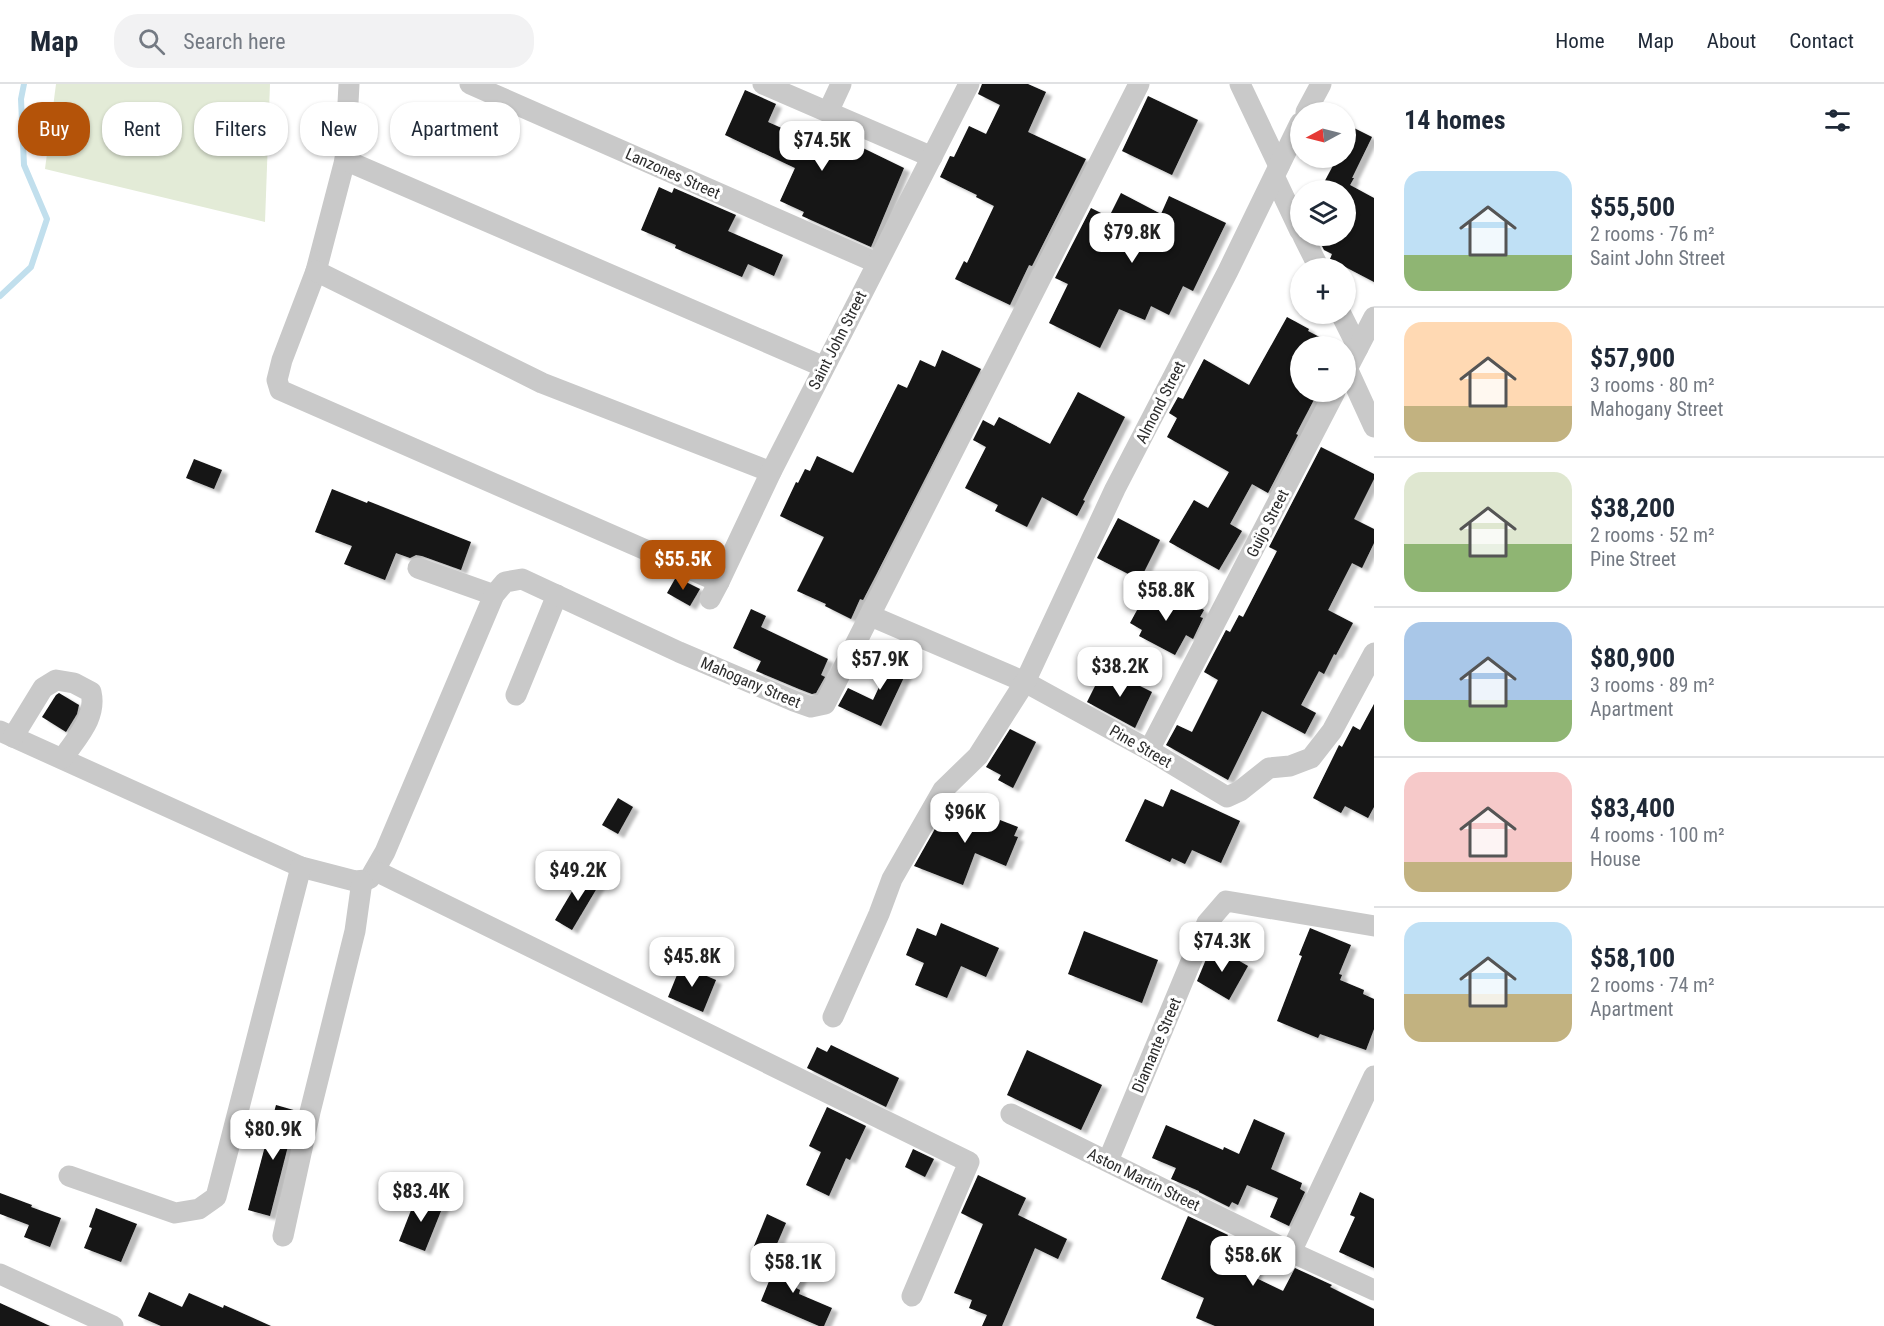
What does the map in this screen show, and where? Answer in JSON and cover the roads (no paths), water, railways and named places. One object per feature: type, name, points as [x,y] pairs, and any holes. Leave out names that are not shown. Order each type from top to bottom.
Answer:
[{"type":"street","points":[[350,84],[345,160],[316,271],[542,383],[771,472]]},
{"type":"street","name":"Lanzones Street","points":[[470,84],[877,262]]},
{"type":"street","points":[[763,84],[932,157]]},
{"type":"street","points":[[828,112],[841,84]]},
{"type":"street","name":"Saint John Street","points":[[316,271],[282,360],[277,380],[280,390],[715,591],[771,472],[969,84]]},
{"type":"street","name":"Mahogany Street","points":[[494,595],[506,582],[522,579],[679,652],[811,707],[825,705],[1139,84]]},
{"type":"street","points":[[1240,84],[1290,205]]},
{"type":"street","points":[[1311,102],[1321,84]]},
{"type":"street","name":"Almond Street","points":[[833,1017],[879,914],[892,879],[943,790],[978,756],[1025,682],[1115,489],[1290,144]]},
{"type":"street","points":[[345,160],[824,367]]},
{"type":"street","points":[[1356,352],[1374,317]]},
{"type":"street","points":[[1346,324],[1358,348]]},
{"type":"street","points":[[1356,390],[1374,427]]},
{"type":"street","name":"Guijo Street","points":[[1149,750],[1330,402]]},
{"type":"street","points":[[283,1236],[310,1112],[368,877],[389,842],[494,595],[418,568]]},
{"type":"street","points":[[516,695],[557,595]]},
{"type":"street","name":"Pine Street","points":[[871,616],[1025,682],[1149,750],[1227,797],[1240,791],[1269,768],[1290,766],[1311,758],[1332,731],[1374,653]]},
{"type":"street","points":[[63,758],[90,717],[93,704],[91,692],[74,683],[56,680],[43,688],[7,734],[301,867],[368,877],[382,874],[969,1162],[912,1296]]},
{"type":"street","points":[[69,1176],[175,1213],[199,1209],[216,1197],[301,867]]},
{"type":"street","name":"Diamante Street","points":[[1108,1161],[1207,923],[1226,901],[1374,926]]},
{"type":"street","points":[[1291,1252],[1374,1076]]},
{"type":"street","name":"Aston Martin Street","points":[[1011,1114],[1291,1252],[1374,1290]]},
{"type":"street","points":[[0,1274],[113,1326]]},
{"type":"waterway","points":[[0,296],[31,267],[47,219],[24,165],[21,99],[24,84]]}]
